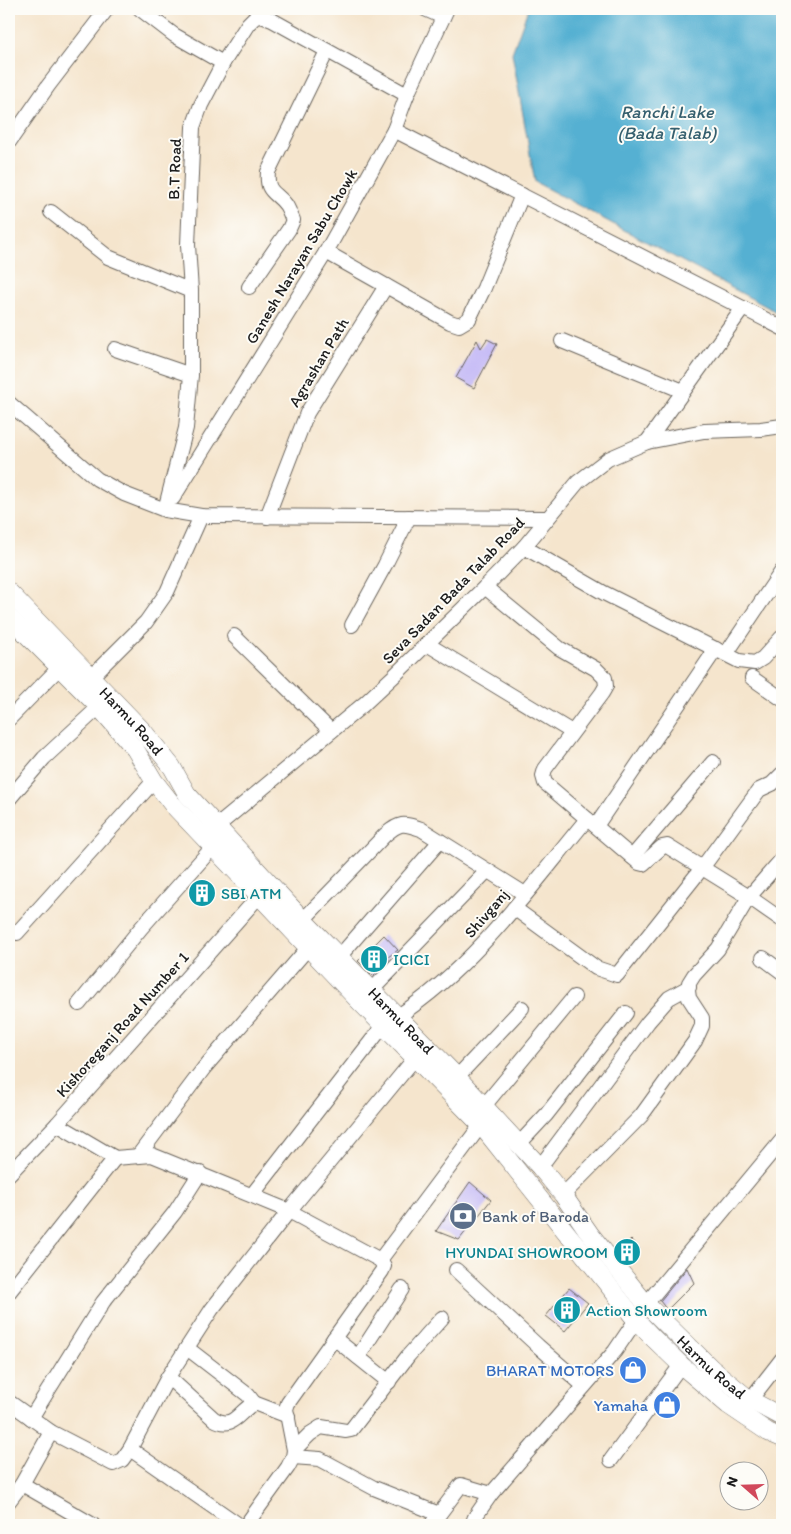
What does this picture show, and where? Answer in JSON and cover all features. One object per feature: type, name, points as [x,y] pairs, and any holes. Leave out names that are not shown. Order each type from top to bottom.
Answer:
[{"type":"main road","name":"Harmu Road","points":[[9,592],[143,731],[172,768],[187,794],[218,825],[303,920],[457,1076],[540,1167],[646,1304],[711,1368],[750,1400],[782,1417]]},
{"type":"main road","name":"Harmu Road","points":[[9,617],[99,707],[134,749],[154,781],[172,804],[208,843],[383,1026],[481,1125],[636,1320],[681,1365],[728,1405],[768,1432],[782,1438]]},
{"type":"street","points":[[9,142],[48,86],[107,9]]},
{"type":"street","points":[[140,9],[174,35],[223,63]]},
{"type":"street","points":[[425,9],[445,13]]},
{"type":"street","name":"Ganesh Narayan Sabu Chowk","points":[[165,510],[326,252],[394,130],[407,95],[445,13]]},
{"type":"street","name":"B.T Road","points":[[165,510],[186,428],[191,375],[191,291],[188,245],[193,126],[201,105],[223,63],[248,24],[255,17],[261,16],[272,20],[407,95]]},
{"type":"street","points":[[249,286],[289,229],[292,220],[286,205],[270,190],[267,182],[268,172],[328,51]]},
{"type":"street","points":[[394,130],[782,328]]},
{"type":"street","points":[[326,252],[450,322],[459,325],[469,319],[484,288],[522,195]]},
{"type":"street","points":[[51,212],[108,257],[191,291]]},
{"type":"street","name":"Agrashan Path","points":[[267,517],[307,413],[386,286]]},
{"type":"street","points":[[647,442],[744,308]]},
{"type":"street","points":[[562,340],[683,392]]},
{"type":"street","points":[[115,349],[191,375]]},
{"type":"street","points":[[9,403],[97,478],[124,494],[165,510],[201,516],[547,518]]},
{"type":"street","name":"Seva Sadan Bada Talab Road","points":[[79,1004],[208,843],[218,825],[364,704],[427,644],[524,547],[578,482],[608,459],[647,442],[704,431],[782,426]]},
{"type":"street","points":[[91,677],[146,622],[168,592],[201,516]]},
{"type":"street","points":[[352,625],[409,517]]},
{"type":"street","points":[[524,547],[604,593],[739,660],[755,664],[782,637]]},
{"type":"street","name":"Shivganj","points":[[398,1016],[437,988],[486,941],[525,894],[591,822],[782,571]]},
{"type":"street","points":[[485,587],[559,648],[596,669],[605,678],[606,686],[602,693],[550,761],[543,776],[545,783],[632,857],[644,864],[662,847],[667,846],[750,897],[782,920]]},
{"type":"street","points":[[234,636],[331,731]]},
{"type":"street","points":[[427,644],[572,732]]},
{"type":"street","points":[[9,719],[59,668]]},
{"type":"street","points":[[752,678],[782,699]]},
{"type":"street","points":[[9,799],[44,758],[99,707]]},
{"type":"street","points":[[632,857],[713,762]]},
{"type":"street","points":[[514,908],[596,968],[617,975],[702,868],[759,790],[772,784],[782,774]]},
{"type":"street","points":[[17,933],[154,781]]},
{"type":"street","points":[[303,920],[385,835],[398,825],[405,824],[421,829],[525,894]]},
{"type":"street","points":[[340,957],[440,841]]},
{"type":"street","points":[[563,1195],[641,1116],[695,1041],[702,1026],[702,1018],[689,998],[688,987],[694,975],[718,949],[750,897],[782,860]]},
{"type":"street","points":[[372,990],[487,871]]},
{"type":"street","name":"Kishoreganj Road Number 1","points":[[9,1174],[57,1124],[259,896]]},
{"type":"street","points":[[138,1156],[204,1068],[308,948]]},
{"type":"street","points":[[762,958],[782,972]]},
{"type":"street","points":[[540,1167],[648,1022],[669,998],[688,987]]},
{"type":"street","points":[[484,1106],[574,997]]},
{"type":"street","points":[[457,1076],[522,1008]]},
{"type":"street","points":[[518,1144],[546,1115],[626,1013]]},
{"type":"street","points":[[252,1196],[383,1026]]},
{"type":"street","points":[[9,1402],[51,1432],[113,1464],[122,1460],[130,1449],[168,1377],[212,1310],[289,1211],[415,1058]]},
{"type":"street","points":[[57,1124],[115,1158],[152,1156],[200,1173],[289,1211],[380,1260],[384,1266],[382,1271],[288,1403],[286,1409],[294,1454]]},
{"type":"street","points":[[380,1260],[481,1125]]},
{"type":"street","points":[[646,1304],[782,1140]]},
{"type":"street","points":[[9,1292],[115,1158]]},
{"type":"street","points":[[31,1418],[104,1302],[175,1212],[200,1173]]},
{"type":"street","points":[[456,1270],[584,1386]]},
{"type":"street","points":[[358,1358],[402,1289]]},
{"type":"street","points":[[246,1525],[288,1467],[294,1454],[310,1434],[321,1427],[346,1432],[351,1430],[442,1318]]},
{"type":"street","points":[[472,1525],[490,1494],[615,1351],[636,1320]]},
{"type":"street","points":[[334,1338],[389,1382]]},
{"type":"street","points":[[187,1348],[248,1395],[254,1403],[288,1416]]},
{"type":"street","points":[[750,1400],[782,1359]]},
{"type":"street","points":[[611,1460],[681,1365]]},
{"type":"street","points":[[168,1377],[222,1424],[236,1418],[254,1403]]},
{"type":"street","points":[[9,1501],[22,1484],[51,1432]]},
{"type":"street","points":[[130,1449],[239,1525]]},
{"type":"street","points":[[294,1454],[320,1459],[435,1520],[461,1485],[490,1494]]},
{"type":"street","points":[[22,1484],[93,1525]]},
{"type":"water","name":"Ranchi Lake (Bada Talab)","points":[[528,9],[782,9],[782,315],[535,182],[512,53]]},
{"type":"building","points":[[487,339],[497,344],[474,388],[456,378],[477,340],[481,348]]},
{"type":"building","name":"SBI ATM","points":[[205,881],[212,889],[201,903],[193,890]]},
{"type":"building","name":"ICICI","points":[[384,935],[398,950],[388,957],[389,960],[373,976],[358,961]]},
{"type":"building","name":"Bank of Baroda","points":[[470,1182],[491,1200],[459,1240],[436,1231]]},
{"type":"building","name":"HYUNDAI SHOWROOM","points":[[631,1240],[640,1249],[627,1263],[618,1252]]},
{"type":"building","points":[[687,1268],[694,1283],[667,1310],[660,1301]]},
{"type":"building","name":"Action Showroom","points":[[569,1288],[588,1303],[565,1331],[546,1316]]},
{"type":"place","name":"SBI ATM","points":[[202,893]]},
{"type":"place","name":"ICICI","points":[[374,959]]},
{"type":"place","name":"Bank of Baroda","points":[[463,1216]]},
{"type":"place","name":"HYUNDAI SHOWROOM","points":[[627,1252]]},
{"type":"place","name":"Action Showroom","points":[[567,1310]]},
{"type":"place","name":"BHARAT MOTORS","points":[[633,1370]]},
{"type":"place","name":"Yamaha","points":[[667,1405]]}]
